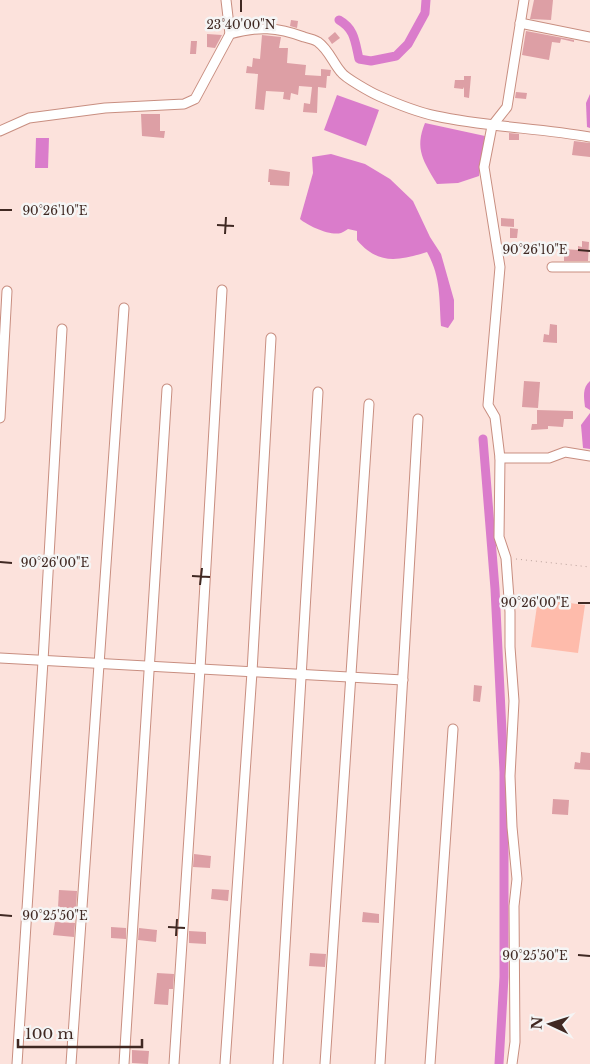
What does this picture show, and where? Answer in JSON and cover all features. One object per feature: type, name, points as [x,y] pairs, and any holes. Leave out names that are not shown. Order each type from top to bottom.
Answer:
[{"type":"street","points":[[0,130],[29,118],[105,108],[184,104],[190,102],[195,99],[230,34],[226,0]]},
{"type":"street","points":[[512,1064],[515,1042],[514,906],[517,879],[510,776],[514,701],[506,558],[499,537],[500,458],[495,417],[488,405],[500,267],[484,167],[492,126],[507,107],[524,0]]},
{"type":"street","points":[[520,23],[590,37]]},
{"type":"street","points":[[230,34],[248,29],[267,28],[292,32],[318,42],[332,58],[342,74],[377,95],[434,116],[492,126],[556,131],[590,137]]},
{"type":"street","points":[[552,267],[590,267]]},
{"type":"street","points":[[174,1064],[200,669],[222,290]]},
{"type":"street","points":[[0,418],[7,291]]},
{"type":"street","points":[[71,1064],[124,308]]},
{"type":"street","points":[[17,1064],[62,329]]},
{"type":"street","points":[[225,1064],[252,672],[271,338]]},
{"type":"street","points":[[124,1064],[167,389]]},
{"type":"street","points":[[278,1064],[318,392]]},
{"type":"street","points":[[325,1064],[369,404]]},
{"type":"street","points":[[380,1064],[418,419]]},
{"type":"street","points":[[500,458],[549,458],[564,452],[590,456]]},
{"type":"street","points":[[0,658],[403,680]]},
{"type":"street","points":[[430,1064],[453,729]]},
{"type":"path","points":[[506,558],[590,567]]},
{"type":"shaded area","points":[[590,94],[590,128],[587,127],[586,103]]},
{"type":"shaded area","points":[[337,95],[379,110],[366,146],[324,130]]},
{"type":"shaded area","points":[[425,123],[485,136],[479,176],[458,183],[437,184],[422,155],[420,140]]},
{"type":"shaded area","points":[[36,138],[49,138],[48,168],[35,168]]},
{"type":"shaded area","points":[[331,154],[365,164],[390,179],[413,201],[430,237],[441,254],[454,300],[454,319],[448,328],[441,326],[437,279],[432,261],[427,252],[398,259],[381,257],[373,254],[357,240],[357,231],[348,229],[336,234],[325,232],[308,225],[300,219],[313,173],[312,157]]},
{"type":"shaded area","points":[[590,381],[590,410],[585,407],[584,396]]},
{"type":"shaded area","points":[[590,413],[590,449],[583,448],[581,425]]},
{"type":"shaded area","points":[[538,599],[585,605],[578,653],[531,647]]},
{"type":"building","points":[[534,0],[553,0],[551,20],[530,19]]},
{"type":"building","points":[[291,20],[298,21],[297,28],[290,26]]},
{"type":"building","points":[[526,31],[574,40],[574,42],[561,39],[560,43],[552,42],[549,60],[522,55]]},
{"type":"building","points":[[335,32],[340,38],[332,44],[328,38]]},
{"type":"building","points":[[207,34],[222,35],[215,48],[207,47]]},
{"type":"building","points":[[262,35],[281,37],[279,48],[288,48],[287,63],[306,65],[305,75],[321,76],[321,69],[331,70],[330,76],[327,76],[326,88],[318,87],[317,113],[303,112],[304,103],[310,104],[312,87],[299,86],[298,95],[291,93],[290,100],[283,99],[284,92],[266,91],[264,110],[255,109],[258,74],[246,73],[247,66],[252,67],[253,58],[260,59]]},
{"type":"building","points":[[191,41],[197,41],[196,54],[190,54]]},
{"type":"building","points":[[464,76],[471,76],[469,98],[464,97],[464,87],[463,89],[454,88],[455,80],[464,80]]},
{"type":"building","points":[[516,92],[527,93],[526,99],[515,98]]},
{"type":"building","points":[[141,114],[160,114],[160,131],[165,131],[164,138],[142,136]]},
{"type":"building","points":[[509,133],[519,134],[519,140],[509,140]]},
{"type":"building","points":[[574,141],[590,143],[590,157],[572,155]]},
{"type":"building","points":[[269,169],[290,172],[289,186],[270,185],[270,182],[268,182]]},
{"type":"building","points":[[501,218],[514,219],[514,227],[501,226]]},
{"type":"building","points":[[510,228],[518,229],[517,238],[510,238]]},
{"type":"building","points":[[582,241],[589,242],[588,261],[564,261],[564,249],[578,250],[578,246],[582,247]]},
{"type":"building","points":[[550,324],[557,325],[557,343],[543,342],[544,334],[549,335]]},
{"type":"building","points":[[524,381],[540,382],[538,408],[522,407]]},
{"type":"building","points":[[537,410],[573,411],[573,419],[564,419],[563,427],[548,426],[548,429],[531,430],[532,424],[537,424]]},
{"type":"building","points":[[474,685],[482,686],[480,702],[473,701]]},
{"type":"building","points":[[581,752],[590,753],[590,770],[574,769],[575,762],[580,763]]},
{"type":"building","points":[[553,799],[569,800],[568,815],[552,814]]},
{"type":"building","points":[[194,854],[211,856],[210,868],[193,867]]},
{"type":"building","points":[[212,889],[229,890],[228,901],[211,899]]},
{"type":"building","points":[[59,890],[77,891],[76,909],[58,907]]},
{"type":"building","points":[[363,912],[379,914],[379,923],[362,922]]},
{"type":"building","points":[[55,922],[75,923],[74,937],[53,935]]},
{"type":"building","points":[[111,927],[126,928],[126,939],[111,938]]},
{"type":"building","points":[[139,928],[157,930],[156,942],[138,940]]},
{"type":"building","points":[[189,931],[206,932],[206,944],[189,943]]},
{"type":"building","points":[[310,953],[326,954],[325,967],[309,966]]},
{"type":"building","points":[[157,973],[174,974],[173,989],[169,989],[168,1005],[154,1004]]},
{"type":"building","points":[[132,1050],[149,1051],[148,1064],[132,1063]]},
{"type":"waterway","points":[[339,20],[351,32],[359,59],[371,61],[396,56],[408,44],[425,13],[426,0]]},
{"type":"waterway","points":[[483,439],[495,589],[504,772],[504,977],[499,1064]]}]
